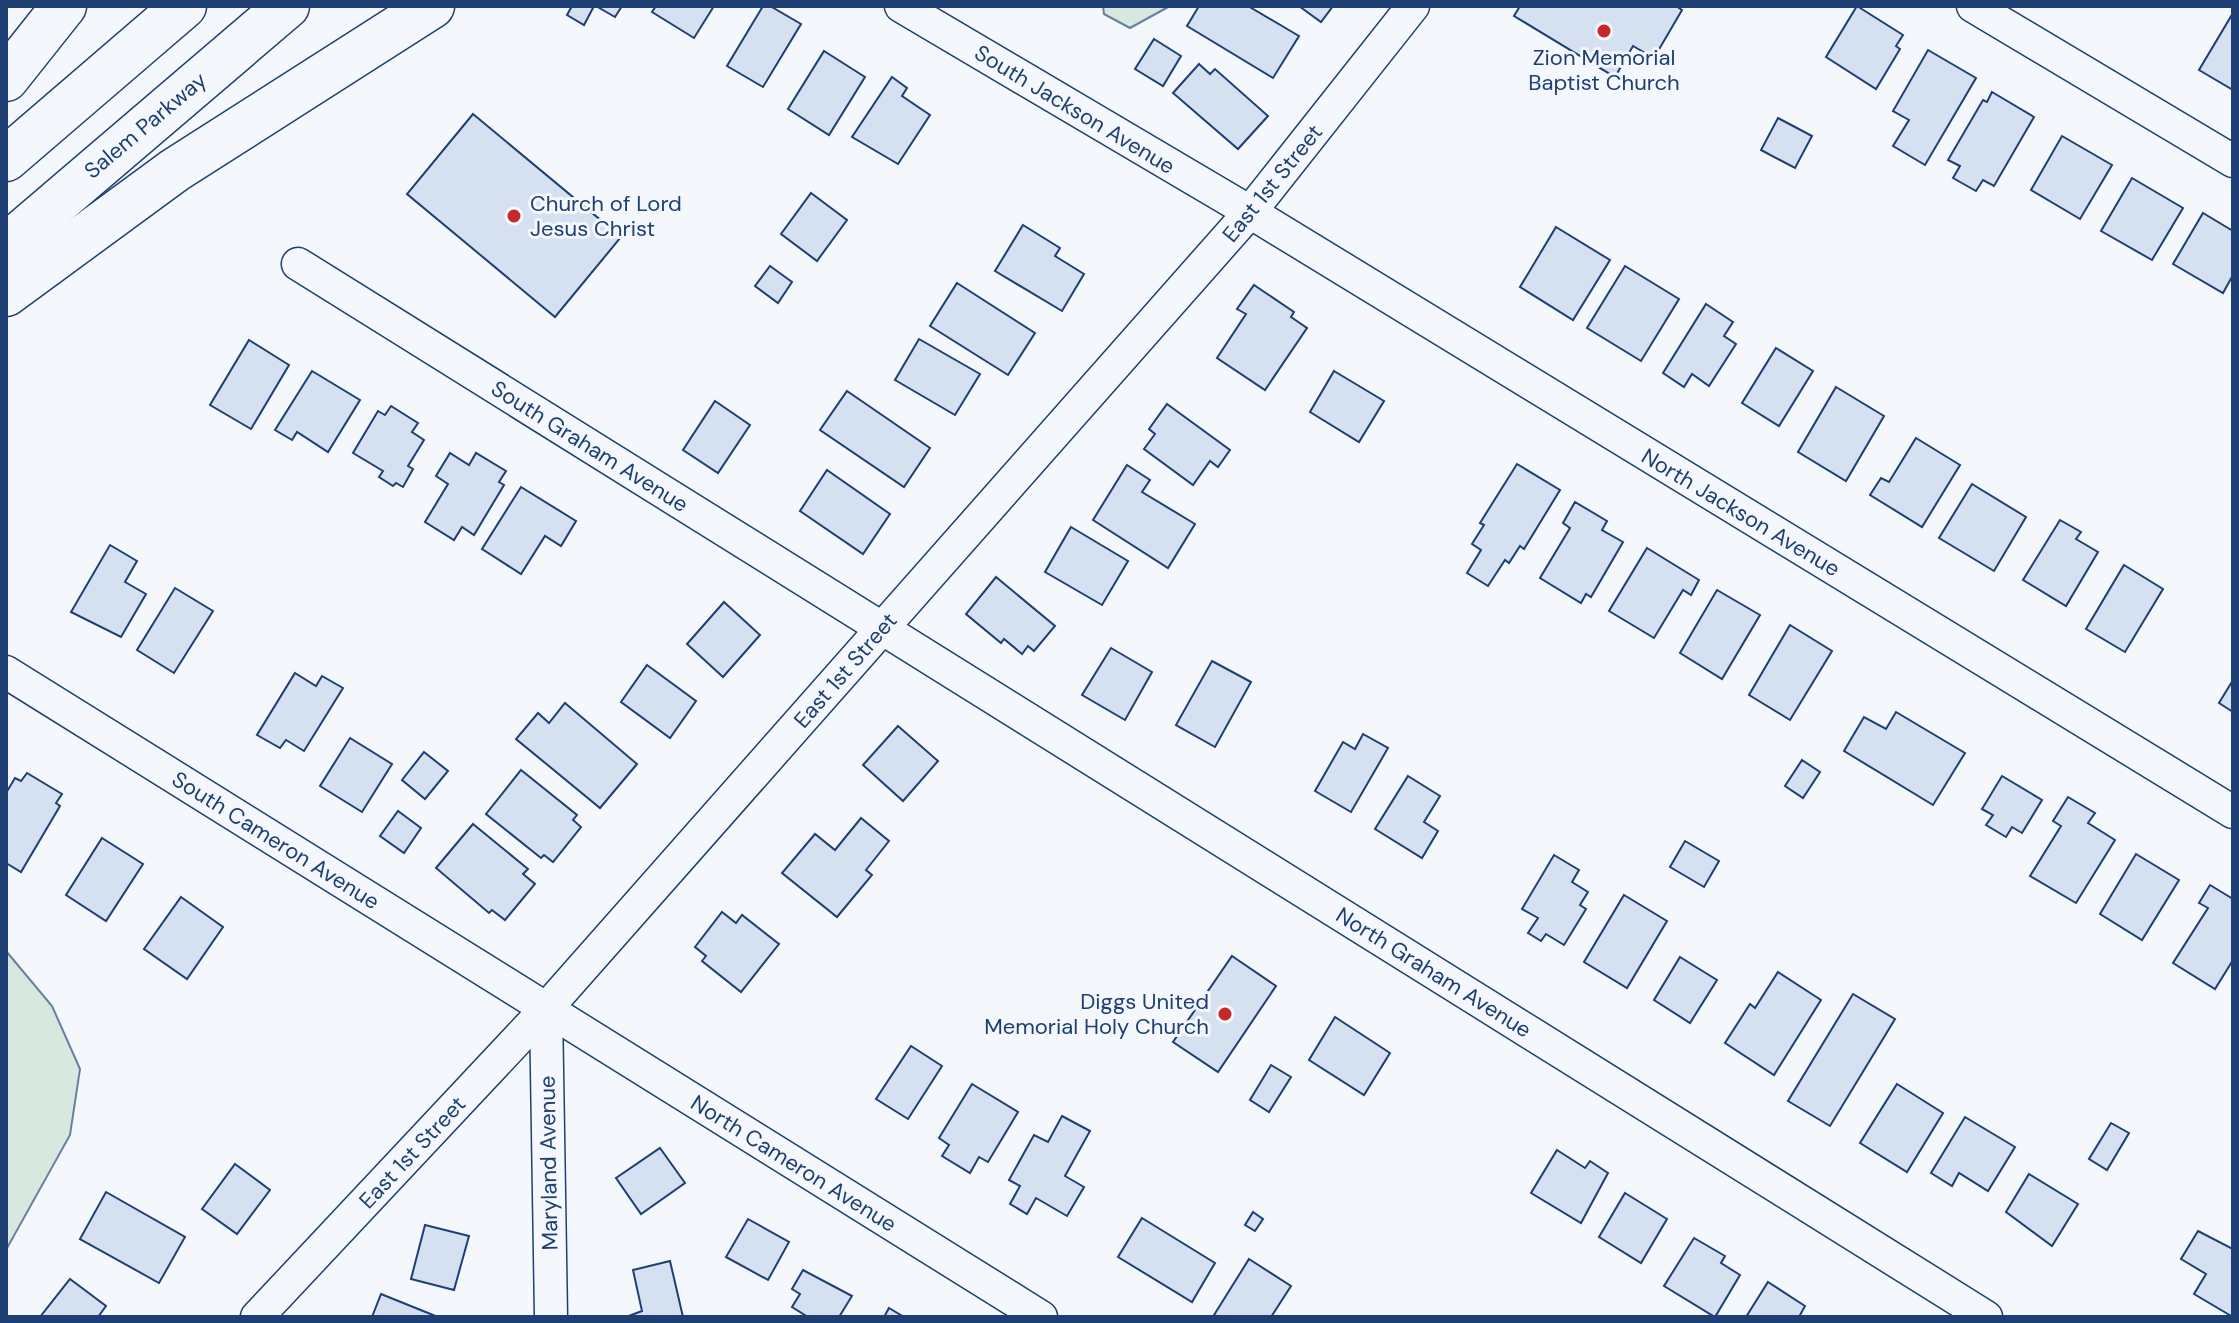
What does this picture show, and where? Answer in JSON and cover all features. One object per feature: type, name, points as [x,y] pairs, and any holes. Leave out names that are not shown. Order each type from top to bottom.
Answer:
[{"type":"highway","points":[[6,79],[64,6]]},
{"type":"highway","points":[[6,159],[184,6]]},
{"type":"highway","name":"Salem Parkway","points":[[6,246],[287,6]]},
{"type":"highway","points":[[6,294],[175,170],[432,6]]},
{"type":"street","name":"South Jackson Avenue","points":[[901,6],[1250,212]]},
{"type":"street","name":"East 1st Street","points":[[257,1317],[546,1009],[1250,212],[1413,6]]},
{"type":"street","points":[[1973,6],[2233,161]]},
{"type":"street","name":"North Jackson Avenue","points":[[1250,212],[2233,812]]},
{"type":"street","name":"South Graham Avenue","points":[[298,264],[883,627]]},
{"type":"street","name":"North Graham Avenue","points":[[883,627],[1986,1317]]},
{"type":"street","name":"South Cameron Avenue","points":[[6,672],[546,1009]]},
{"type":"street","name":"Maryland Avenue","points":[[546,1009],[551,1317]]},
{"type":"street","name":"North Cameron Avenue","points":[[546,1009],[1041,1317]]},
{"type":"shaded area","points":[[1103,6],[1170,6],[1130,28],[1104,14]]},
{"type":"shaded area","points":[[6,951],[52,1006],[80,1069],[70,1135],[6,1250]]},
{"type":"building","points":[[572,6],[594,6],[584,25],[567,15]]},
{"type":"building","points":[[596,6],[622,6],[615,17]]},
{"type":"building","points":[[656,6],[714,6],[694,38],[652,12]]},
{"type":"building","points":[[763,6],[770,6],[801,24],[763,87],[727,66]]},
{"type":"building","points":[[1199,6],[1248,6],[1299,36],[1273,78],[1187,26]]},
{"type":"building","points":[[1299,6],[1333,6],[1321,22]]},
{"type":"building","name":"Zion Memorial Baptist Church","points":[[1520,6],[1676,6],[1682,10],[1654,58],[1633,46],[1615,77],[1514,16]]},
{"type":"building","points":[[1857,6],[1903,35],[1896,46],[1900,49],[1876,89],[1826,57]]},
{"type":"building","points":[[2233,13],[2233,90],[2199,70]]},
{"type":"building","points":[[1154,39],[1181,56],[1163,86],[1135,69]]},
{"type":"building","points":[[1928,50],[1976,78],[1925,165],[1893,146],[1909,120],[1893,111]]},
{"type":"building","points":[[824,51],[865,77],[829,135],[788,109]]},
{"type":"building","points":[[1199,64],[1210,74],[1215,69],[1268,116],[1238,149],[1173,93]]},
{"type":"building","points":[[892,77],[907,88],[902,96],[930,115],[898,164],[852,137]]},
{"type":"building","points":[[1992,92],[2034,117],[1994,186],[1983,180],[1976,191],[1953,178],[1960,166],[1948,160],[1983,100],[1987,102]]},
{"type":"building","name":"Church of Lord Jesus Christ","points":[[473,114],[621,237],[555,317],[407,194]]},
{"type":"building","points":[[1778,118],[1812,136],[1795,168],[1761,150]]},
{"type":"building","points":[[2062,136],[2112,165],[2080,219],[2031,190]]},
{"type":"building","points":[[2132,178],[2183,208],[2152,260],[2101,231]]},
{"type":"building","points":[[811,193],[847,220],[817,261],[781,234]]},
{"type":"building","points":[[2203,213],[2233,231],[2233,275],[2223,293],[2173,264]]},
{"type":"building","points":[[1023,225],[1060,248],[1055,256],[1084,274],[1062,311],[995,271]]},
{"type":"building","points":[[1556,227],[1610,260],[1573,320],[1520,287]]},
{"type":"building","points":[[770,266],[792,282],[778,303],[755,286]]},
{"type":"building","points":[[1625,266],[1679,299],[1641,361],[1587,328]]},
{"type":"building","points":[[957,283],[1035,333],[1008,375],[930,326]]},
{"type":"building","points":[[1254,285],[1294,312],[1291,317],[1307,328],[1265,390],[1217,358],[1246,314],[1237,309]]},
{"type":"building","points":[[1706,304],[1733,322],[1724,336],[1736,344],[1709,386],[1692,374],[1684,387],[1663,373]]},
{"type":"building","points":[[919,339],[980,374],[955,415],[895,380]]},
{"type":"building","points":[[249,340],[289,365],[251,429],[210,405]]},
{"type":"building","points":[[1776,348],[1813,371],[1779,426],[1742,403]]},
{"type":"building","points":[[312,371],[360,400],[328,452],[297,432],[292,440],[275,430]]},
{"type":"building","points":[[1334,371],[1384,401],[1359,442],[1310,412]]},
{"type":"building","points":[[1836,387],[1884,416],[1846,481],[1798,452]]},
{"type":"building","points":[[847,391],[930,448],[904,487],[820,430]]},
{"type":"building","points":[[715,401],[750,425],[718,473],[683,450]]},
{"type":"building","points":[[1167,404],[1230,450],[1218,467],[1210,461],[1193,485],[1144,449],[1155,434],[1149,429]]},
{"type":"building","points":[[391,406],[418,423],[412,432],[424,440],[408,466],[413,469],[403,487],[396,483],[393,486],[379,477],[383,471],[353,453],[378,411],[385,415]]},
{"type":"building","points":[[1916,438],[1960,465],[1922,527],[1870,495],[1881,478],[1889,482]]},
{"type":"building","points":[[450,453],[469,465],[476,453],[506,471],[499,482],[504,485],[474,535],[462,527],[454,540],[425,522],[448,484],[436,476]]},
{"type":"building","points":[[1517,464],[1560,490],[1524,549],[1520,546],[1509,563],[1505,560],[1488,586],[1467,573],[1481,550],[1472,544],[1484,525],[1480,523]]},
{"type":"building","points":[[1127,465],[1150,480],[1142,492],[1195,524],[1168,568],[1093,520]]},
{"type":"building","points":[[827,470],[890,514],[863,554],[800,511]]},
{"type":"building","points":[[1972,484],[2026,517],[1994,571],[1939,538]]},
{"type":"building","points":[[521,487],[576,521],[561,546],[545,536],[521,574],[482,549]]},
{"type":"building","points":[[1575,502],[1607,521],[1602,530],[1623,542],[1591,597],[1586,594],[1581,603],[1540,578],[1570,528],[1563,523]]},
{"type":"building","points":[[2060,520],[2081,532],[2076,539],[2098,552],[2066,606],[2023,580]]},
{"type":"building","points":[[1071,527],[1128,561],[1102,605],[1045,572]]},
{"type":"building","points":[[110,545],[137,561],[125,582],[146,594],[121,637],[71,612]]},
{"type":"building","points":[[1647,548],[1699,580],[1691,595],[1683,590],[1654,638],[1609,611]]},
{"type":"building","points":[[2124,565],[2163,589],[2125,652],[2086,629]]},
{"type":"building","points":[[996,577],[1055,626],[1034,651],[1028,646],[1022,654],[1004,639],[1001,643],[966,614]]},
{"type":"building","points":[[175,588],[213,611],[174,673],[137,650]]},
{"type":"building","points":[[1717,590],[1760,615],[1722,679],[1680,653]]},
{"type":"building","points":[[724,602],[760,635],[723,677],[687,644]]},
{"type":"building","points":[[1790,625],[1832,651],[1790,720],[1749,695]]},
{"type":"building","points":[[1111,648],[1152,672],[1125,720],[1082,695]]},
{"type":"building","points":[[1212,661],[1251,682],[1215,747],[1176,725]]},
{"type":"building","points":[[647,665],[696,701],[670,738],[621,702]]},
{"type":"building","points":[[295,673],[316,686],[322,676],[343,688],[304,751],[286,740],[280,748],[257,735]]},
{"type":"building","points":[[2233,680],[2233,712],[2219,703]]},
{"type":"building","points":[[565,703],[637,764],[600,808],[516,739],[538,713],[549,723]]},
{"type":"building","points":[[1896,712],[1965,753],[1933,805],[1844,751],[1864,717],[1886,729]]},
{"type":"building","points":[[898,726],[938,761],[903,801],[863,765]]},
{"type":"building","points":[[1363,734],[1388,748],[1351,812],[1315,791],[1343,742],[1355,749]]},
{"type":"building","points":[[350,738],[392,764],[362,812],[320,786]]},
{"type":"building","points":[[424,752],[448,771],[425,799],[402,780]]},
{"type":"building","points":[[1802,760],[1820,772],[1803,798],[1785,786]]},
{"type":"building","points":[[521,770],[577,815],[573,820],[581,827],[553,862],[544,855],[541,858],[486,814]]},
{"type":"building","points":[[27,773],[62,794],[56,803],[60,806],[21,872],[6,863],[6,793],[15,778],[21,781]]},
{"type":"building","points":[[1408,776],[1440,796],[1424,822],[1438,831],[1422,858],[1375,829]]},
{"type":"building","points":[[2002,776],[2042,800],[2022,833],[2012,827],[2006,837],[1986,825],[1993,815],[1982,809]]},
{"type":"building","points":[[2068,797],[2095,813],[2088,823],[2115,840],[2076,903],[2030,876],[2061,826],[2053,821]]},
{"type":"building","points":[[398,811],[421,828],[404,853],[380,836]]},
{"type":"building","points":[[861,818],[889,841],[866,870],[872,875],[837,917],[782,873],[815,834],[835,850]]},
{"type":"building","points":[[473,824],[528,869],[523,874],[535,884],[505,920],[492,910],[489,913],[436,868]]},
{"type":"building","points":[[102,838],[143,864],[106,921],[66,895]]},
{"type":"building","points":[[1685,841],[1719,861],[1704,887],[1670,867]]},
{"type":"building","points":[[2136,854],[2179,880],[2142,940],[2100,914]]},
{"type":"building","points":[[1554,855],[1579,870],[1572,882],[1588,892],[1580,905],[1586,909],[1564,945],[1546,934],[1541,941],[1528,933],[1538,918],[1522,909]]},
{"type":"building","points":[[2210,885],[2233,899],[2233,960],[2215,989],[2173,963],[2208,908],[2199,903]]},
{"type":"building","points":[[1624,895],[1667,921],[1627,988],[1584,962]]},
{"type":"building","points":[[181,897],[223,927],[187,979],[144,949]]},
{"type":"building","points":[[722,912],[736,923],[742,915],[779,944],[741,992],[702,961],[706,956],[695,947]]},
{"type":"building","name":"Diggs United Memorial Holy Church","points":[[1232,956],[1276,986],[1218,1072],[1173,1042]]},
{"type":"building","points":[[1680,957],[1717,980],[1690,1023],[1654,1000]]},
{"type":"building","points":[[1778,972],[1821,1000],[1774,1075],[1725,1043],[1750,1004],[1755,1008]]},
{"type":"building","points":[[1853,994],[1895,1019],[1830,1126],[1788,1101]]},
{"type":"building","points":[[1335,1017],[1390,1053],[1364,1095],[1309,1060]]},
{"type":"building","points":[[911,1046],[942,1066],[908,1119],[876,1099]]},
{"type":"building","points":[[1271,1065],[1291,1077],[1269,1112],[1250,1100]]},
{"type":"building","points":[[972,1084],[1018,1112],[988,1162],[979,1157],[970,1173],[942,1156],[949,1145],[939,1138]]},
{"type":"building","points":[[1897,1084],[1943,1113],[1907,1172],[1860,1143]]},
{"type":"building","points":[[1062,1116],[1090,1131],[1065,1176],[1084,1187],[1067,1216],[1036,1198],[1027,1214],[1010,1204],[1020,1186],[1009,1180],[1034,1135],[1048,1142]]},
{"type":"building","points":[[1965,1117],[2015,1147],[1988,1191],[1959,1173],[1952,1186],[1931,1173]]},
{"type":"building","points":[[2111,1123],[2129,1133],[2107,1170],[2089,1159]]},
{"type":"building","points":[[660,1148],[685,1183],[641,1214],[616,1178]]},
{"type":"building","points":[[1557,1150],[1585,1168],[1590,1161],[1608,1173],[1581,1223],[1531,1193]]},
{"type":"building","points":[[235,1164],[270,1190],[237,1234],[202,1209]]},
{"type":"building","points":[[2029,1174],[2078,1204],[2052,1246],[2006,1212]]},
{"type":"building","points":[[106,1192],[185,1237],[159,1283],[80,1239]]},
{"type":"building","points":[[1625,1193],[1667,1219],[1641,1263],[1599,1237]]},
{"type":"building","points":[[1253,1212],[1263,1219],[1255,1231],[1245,1225]]},
{"type":"building","points":[[1142,1218],[1215,1263],[1192,1302],[1118,1257]]},
{"type":"building","points":[[748,1219],[789,1242],[768,1280],[726,1257]]},
{"type":"building","points":[[425,1225],[469,1236],[454,1290],[411,1279]]},
{"type":"building","points":[[2198,1231],[2233,1249],[2233,1317],[2194,1294],[2206,1274],[2181,1259]]},
{"type":"building","points":[[1694,1238],[1725,1256],[1721,1263],[1740,1275],[1715,1317],[1664,1286]]},
{"type":"building","points":[[1249,1259],[1291,1286],[1271,1317],[1214,1315]]},
{"type":"building","points":[[670,1261],[683,1317],[626,1317],[642,1311],[633,1270]]},
{"type":"building","points":[[803,1270],[852,1296],[839,1317],[808,1317],[792,1307],[800,1294],[792,1289]]},
{"type":"building","points":[[70,1279],[106,1306],[98,1317],[40,1317]]},
{"type":"building","points":[[1768,1282],[1805,1306],[1799,1317],[1746,1317]]},
{"type":"building","points":[[381,1294],[438,1317],[372,1317]]},
{"type":"building","points":[[889,1308],[904,1317],[884,1317]]},
{"type":"place","name":"Zion Memorial Baptist Church","points":[[1604,31]]},
{"type":"place","name":"Church of Lord Jesus Christ","points":[[514,216]]},
{"type":"place","name":"Diggs United Memorial Holy Church","points":[[1225,1014]]}]
